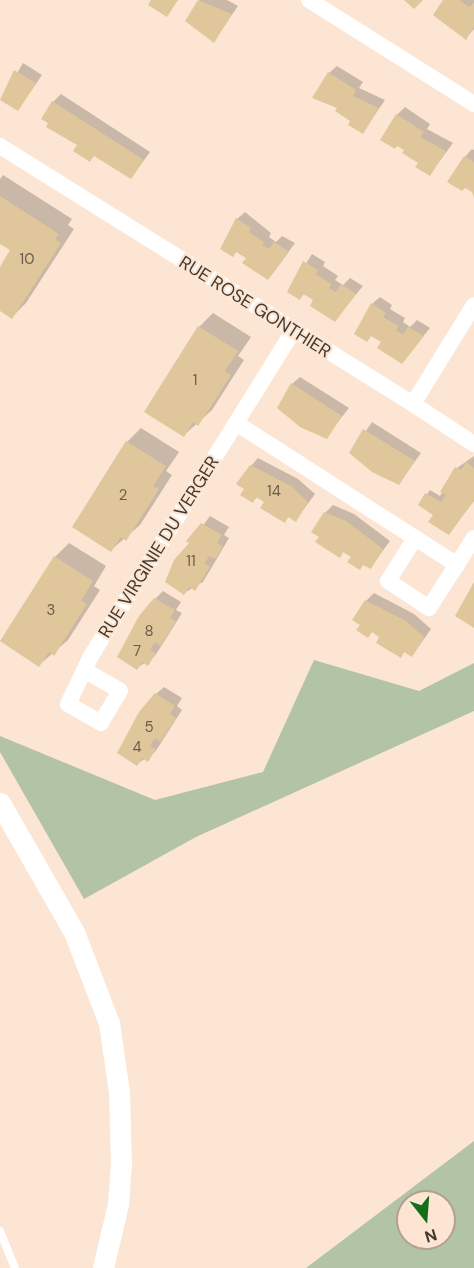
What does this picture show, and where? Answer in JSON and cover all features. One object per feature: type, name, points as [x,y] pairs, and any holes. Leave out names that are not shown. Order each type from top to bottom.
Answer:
[{"type":"street","points":[[309,0],[474,104]]},
{"type":"street","name":"RUE ROSE GONTHIER","points":[[0,146],[293,333],[413,404]]},
{"type":"street","points":[[474,305],[413,404],[474,444]]},
{"type":"street","name":"RUE VIRGINIE DU VERGER","points":[[87,671],[91,656],[293,333]]},
{"type":"street","points":[[236,423],[457,565]]},
{"type":"street","points":[[416,538],[388,581],[429,608],[474,538]]},
{"type":"street","points":[[0,803],[74,932],[109,1023],[119,1092],[121,1163],[118,1204],[104,1268]]},
{"type":"lane","points":[[0,1230],[15,1268]]},
{"type":"green space","points":[[314,660],[419,691],[474,663],[474,711],[196,837],[84,899],[0,752],[0,736],[155,800],[263,772]]},
{"type":"green space","points":[[474,1141],[474,1268],[306,1268],[396,1200],[396,1250],[456,1250],[456,1190],[409,1190]]},
{"type":"building","points":[[151,0],[178,0],[167,17],[148,5]]},
{"type":"building","points":[[198,0],[232,14],[214,43],[185,21]]},
{"type":"building","points":[[404,0],[423,0],[414,9]]},
{"type":"building","points":[[443,0],[459,0],[469,7],[474,3],[474,27],[466,40],[433,15]]},
{"type":"building","points":[[14,70],[36,83],[18,111],[0,100]]},
{"type":"building","points":[[328,72],[356,90],[353,96],[379,108],[363,134],[348,125],[350,121],[335,111],[337,108],[312,98]]},
{"type":"building","points":[[52,101],[144,160],[131,179],[94,156],[90,162],[73,151],[77,145],[46,127],[48,123],[41,119]]},
{"type":"building","points":[[396,114],[424,132],[420,137],[446,151],[430,176],[415,167],[418,163],[402,153],[404,150],[397,146],[395,149],[380,140]]},
{"type":"building","points":[[464,156],[474,162],[474,198],[472,192],[465,188],[462,191],[447,182]]},
{"type":"building","points":[[0,196],[59,234],[55,239],[61,243],[12,319],[0,311],[0,267],[10,250],[0,244]]},
{"type":"building","points":[[236,218],[251,228],[249,232],[264,242],[262,245],[269,249],[274,242],[289,252],[268,280],[242,263],[246,258],[236,252],[233,257],[220,249]]},
{"type":"building","points":[[303,261],[318,270],[316,274],[331,284],[329,288],[336,292],[341,284],[356,294],[335,322],[310,306],[313,300],[303,294],[300,300],[287,292]]},
{"type":"building","points":[[371,303],[386,313],[383,317],[399,326],[396,330],[403,335],[408,327],[424,336],[402,364],[377,348],[381,342],[371,336],[367,342],[354,334]]},
{"type":"building","points":[[198,326],[238,351],[225,371],[231,375],[223,388],[198,426],[193,422],[184,437],[144,412]]},
{"type":"building","points":[[291,383],[342,416],[327,439],[300,427],[277,408]]},
{"type":"building","points":[[363,429],[415,461],[399,485],[372,472],[349,453]]},
{"type":"building","points":[[126,441],[166,466],[153,486],[159,489],[126,541],[121,537],[111,552],[72,527]]},
{"type":"building","points":[[466,462],[474,468],[474,500],[449,535],[428,522],[433,515],[418,505],[425,493],[441,502],[446,495],[440,492],[455,467],[461,470]]},
{"type":"building","points":[[250,465],[291,486],[308,502],[296,522],[288,517],[285,523],[260,508],[264,502],[256,497],[253,503],[240,495],[244,489],[236,484]]},
{"type":"building","points":[[324,512],[346,521],[383,549],[371,569],[363,565],[360,570],[347,562],[351,557],[343,552],[340,558],[315,542],[319,537],[311,532]]},
{"type":"building","points":[[201,523],[222,535],[217,543],[223,547],[215,559],[209,556],[205,563],[210,567],[195,591],[189,587],[184,595],[165,582],[174,560],[189,543],[186,541]]},
{"type":"building","points":[[54,556],[93,581],[81,601],[87,604],[54,656],[49,652],[39,667],[0,641]]},
{"type":"building","points":[[474,582],[474,628],[455,616]]},
{"type":"building","points":[[154,598],[175,610],[170,618],[176,621],[160,646],[155,642],[150,650],[156,653],[148,666],[142,662],[137,670],[117,657],[139,616]]},
{"type":"building","points":[[365,600],[406,621],[424,637],[412,657],[404,652],[401,658],[376,643],[379,637],[372,632],[368,638],[356,630],[360,625],[352,620]]},
{"type":"building","points":[[155,693],[175,706],[170,714],[176,718],[160,742],[155,738],[150,746],[156,749],[148,762],[142,758],[137,766],[117,753],[139,712]]}]
